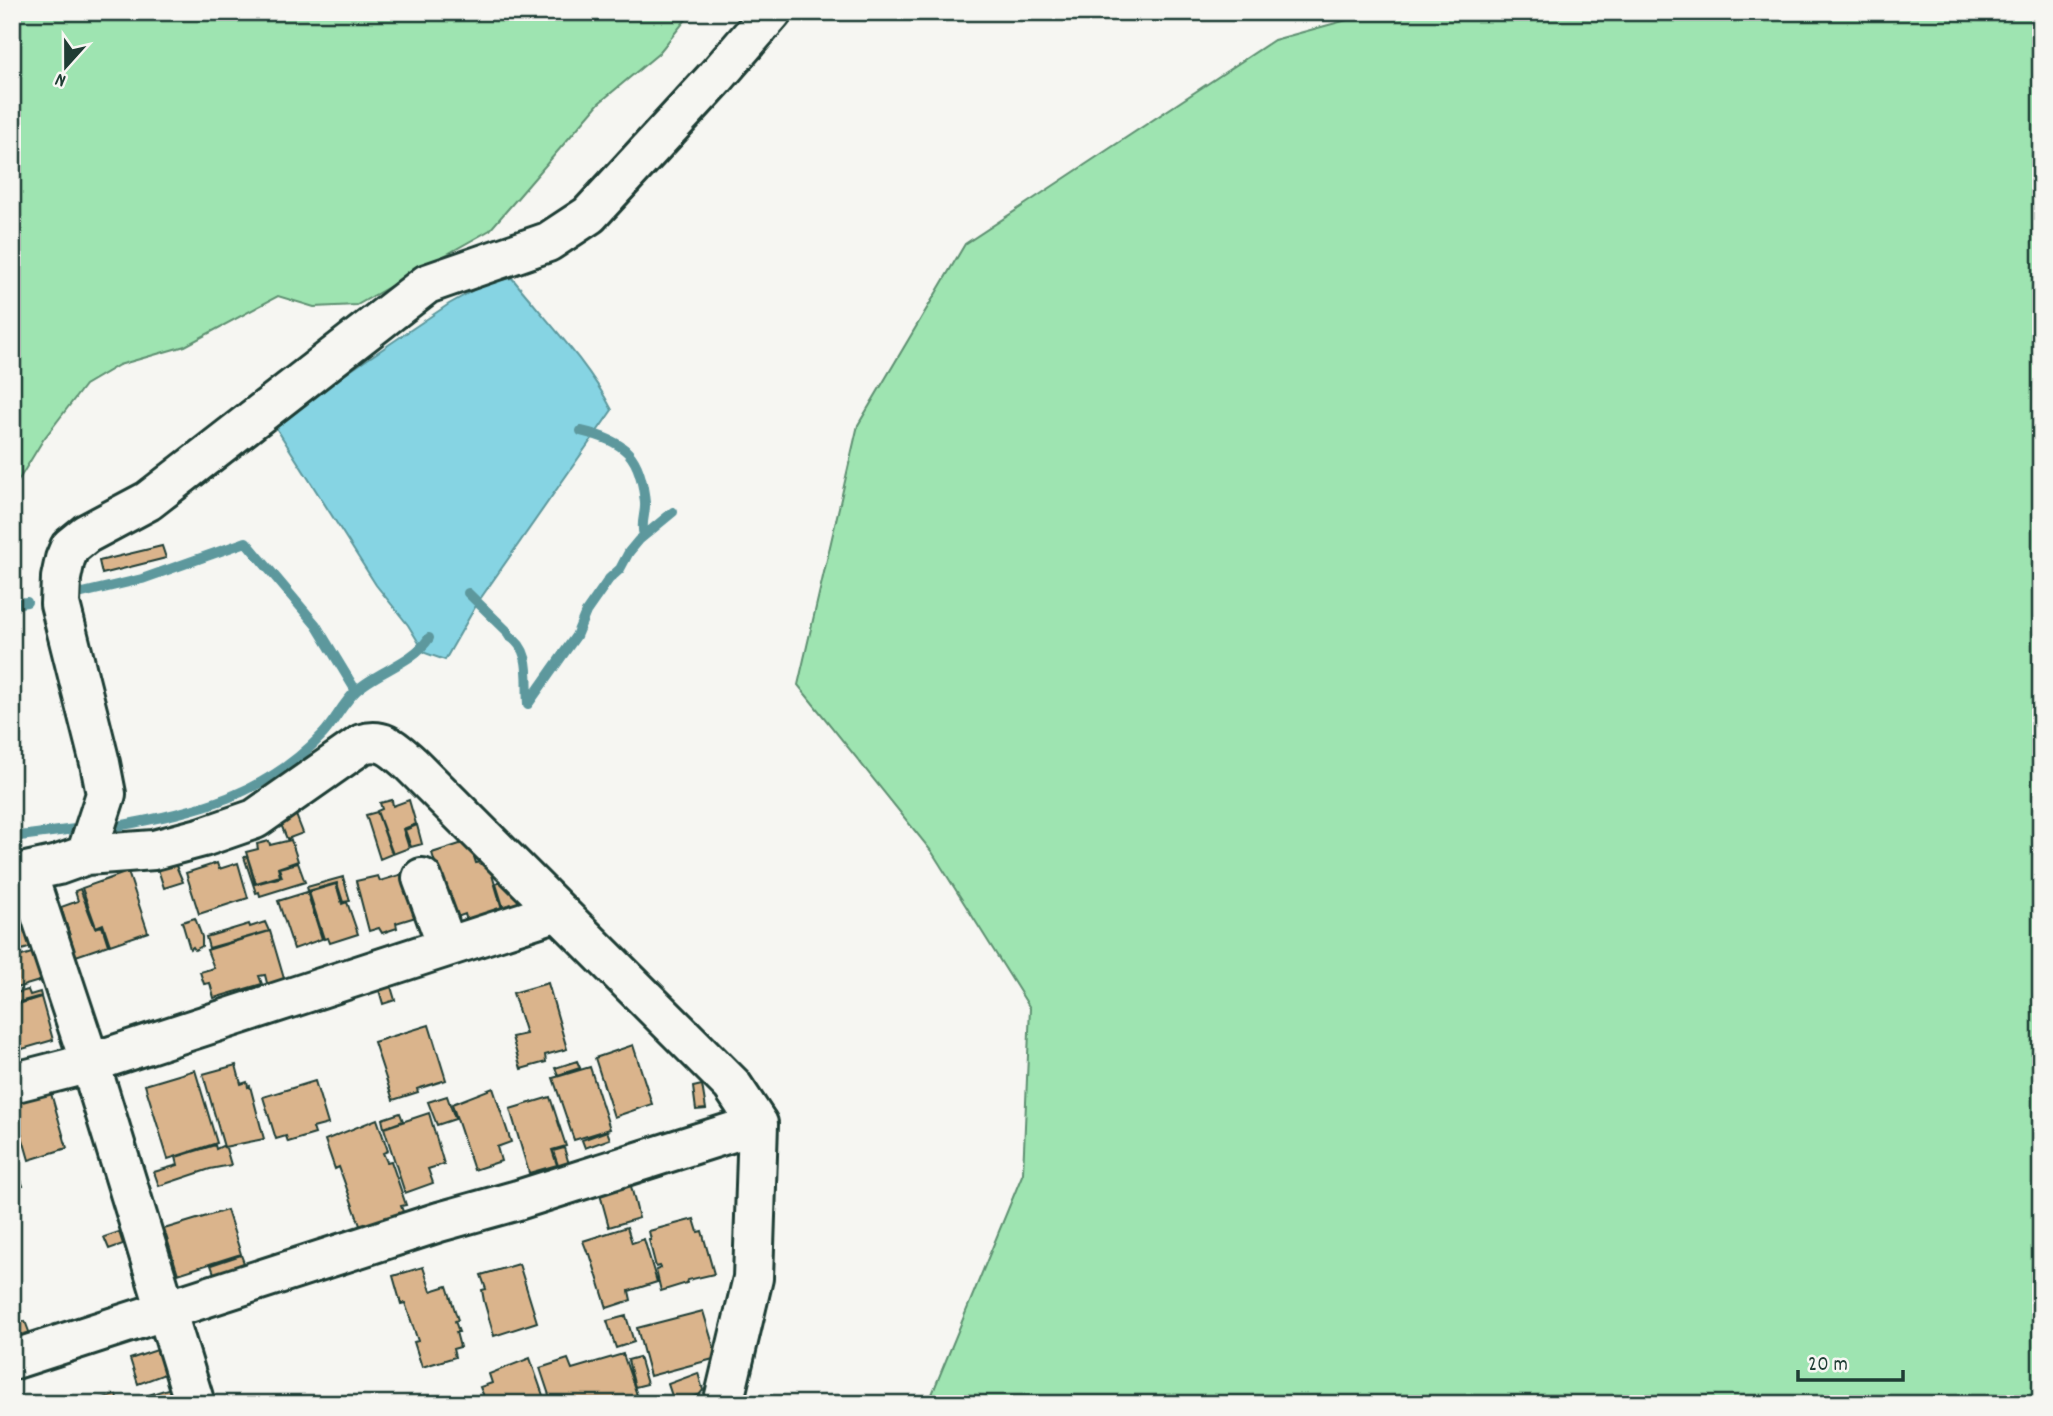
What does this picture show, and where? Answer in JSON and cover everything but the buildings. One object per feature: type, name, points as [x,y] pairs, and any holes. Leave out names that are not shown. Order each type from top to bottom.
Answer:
[{"type":"street","points":[[86,855],[106,794],[60,604],[61,578],[70,547],[86,534],[148,501],[427,284],[548,243],[589,215],[772,12]]},
{"type":"street","points":[[195,1404],[90,1063],[20,874],[86,855],[154,850],[203,838],[255,819],[349,752],[374,740],[390,746],[411,764],[732,1085],[758,1124],[753,1278],[723,1404]]},
{"type":"street","points":[[422,878],[447,946]]},
{"type":"street","points":[[12,1083],[90,1063],[558,911]]},
{"type":"street","points":[[12,1360],[439,1222],[518,1200],[758,1124]]},
{"type":"green space","points":[[12,12],[692,12],[658,54],[599,103],[490,230],[357,305],[314,307],[278,296],[185,346],[119,365],[85,385],[43,440],[12,491]]},
{"type":"green space","points":[[1376,12],[2041,12],[2041,1404],[928,1404],[1023,1173],[1030,1008],[932,852],[798,685],[858,425],[965,244],[1274,40]]},
{"type":"water","points":[[512,278],[579,359],[612,410],[478,602],[445,660],[425,653],[408,625],[376,585],[273,423],[449,304],[488,282]]},
{"type":"waterway","points":[[581,431],[620,446],[635,462],[640,473],[645,503],[644,535]]},
{"type":"waterway","points":[[468,593],[522,649],[527,666],[528,704],[576,636],[586,612],[609,579],[620,569],[629,552],[639,540],[673,512]]},
{"type":"waterway","points":[[74,595],[142,579],[246,542],[316,625],[356,691]]},
{"type":"waterway","points":[[12,604],[27,602]]},
{"type":"waterway","points":[[117,826],[202,807],[228,798],[278,772],[323,734],[356,691],[414,654],[429,638]]},
{"type":"waterway","points":[[12,837],[75,829]]}]
